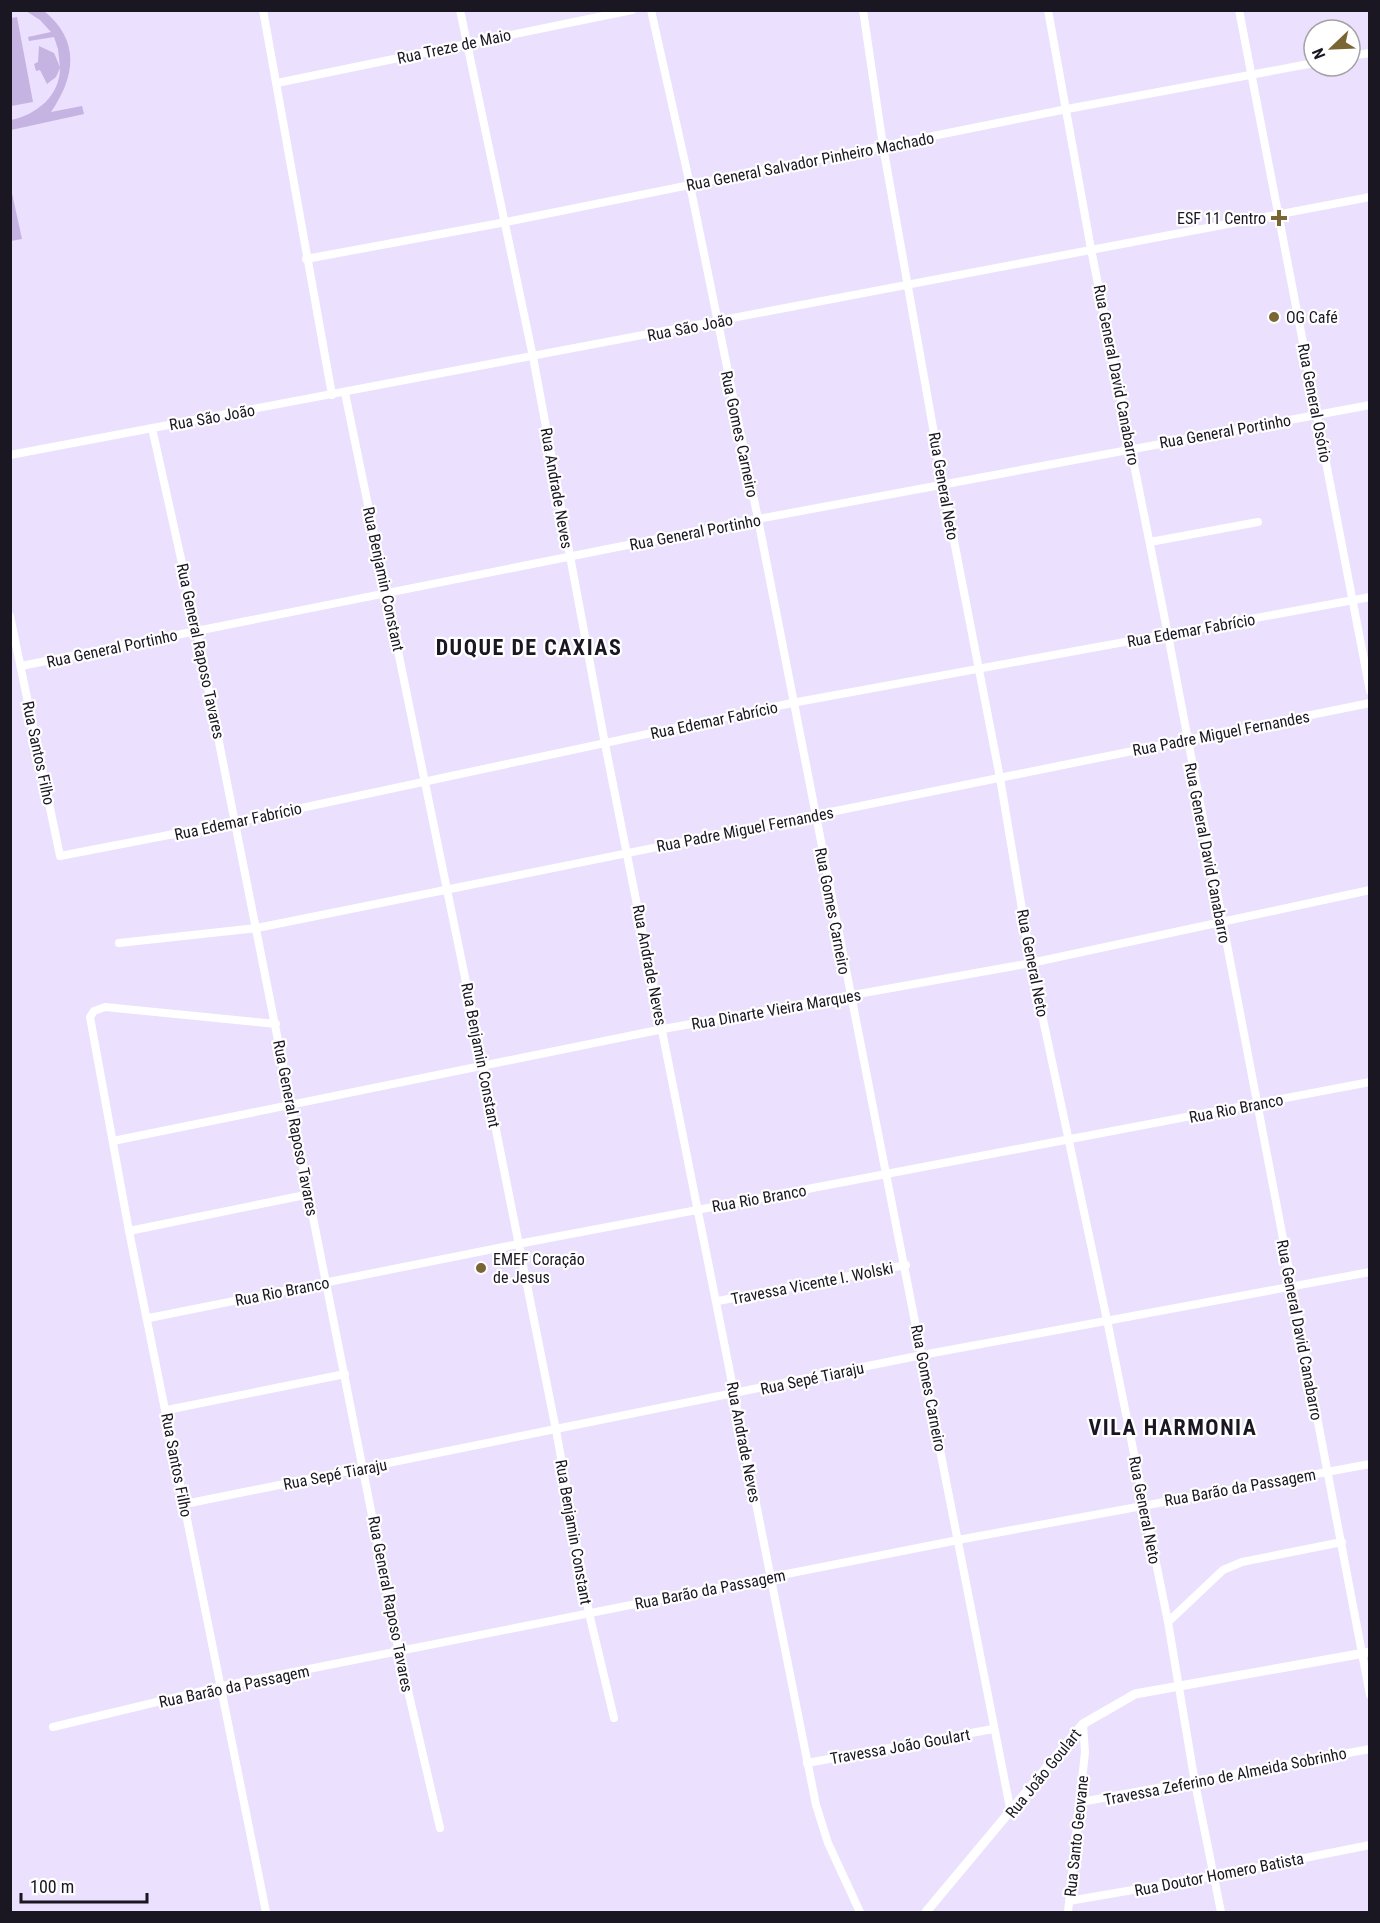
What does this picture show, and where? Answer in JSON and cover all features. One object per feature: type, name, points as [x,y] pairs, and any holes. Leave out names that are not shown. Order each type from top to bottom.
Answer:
[{"type":"street","points":[[263,10],[332,395]]},
{"type":"street","name":"Rua Andrade Neves","points":[[460,10],[533,357],[605,744],[718,1301],[807,1763],[816,1805],[828,1844],[860,1912]]},
{"type":"street","name":"Rua Treze de Maio","points":[[277,83],[632,10]]},
{"type":"street","name":"Rua Gomes Carneiro","points":[[651,10],[690,185],[758,519],[814,816],[906,1265],[993,1730],[1011,1813]]},
{"type":"street","name":"Rua General Neto","points":[[863,10],[883,146],[1031,963],[1168,1622],[1195,1783],[1221,1912]]},
{"type":"street","name":"Rua General David Canabarro","points":[[1048,10],[1091,249],[1168,635],[1291,1287],[1366,1653],[1370,1695]]},
{"type":"street","name":"Rua General Osório","points":[[1239,10],[1276,214],[1318,415],[1370,690]]},
{"type":"street","name":"Rua General Salvador Pinheiro Machado","points":[[306,259],[506,222],[1067,109],[1302,65]]},
{"type":"street","name":"Rua São João","points":[[10,455],[1370,197]]},
{"type":"street","name":"Rua Benjamin Constant","points":[[345,393],[448,889],[556,1430],[589,1613],[614,1718]]},
{"type":"street","name":"Rua General Portinho","points":[[21,666],[758,519],[1131,447],[1370,405]]},
{"type":"street","name":"Rua General Raposo Tavares","points":[[152,428],[236,822],[399,1652],[440,1828]]},
{"type":"street","points":[[1150,542],[1258,522]]},
{"type":"street","name":"Rua Edemar Fabrício","points":[[60,856],[236,822],[792,703],[977,667],[1168,635],[1370,597]]},
{"type":"street","name":"Rua Santos Filho","points":[[10,616],[60,856]]},
{"type":"street","name":"Rua Padre Miguel Fernandes","points":[[119,943],[257,928],[626,851],[814,816],[1370,703]]},
{"type":"street","name":"Rua Dinarte Vieira Marques","points":[[113,1141],[663,1029],[1031,963],[1370,890]]},
{"type":"street","name":"Rua Santos Filho","points":[[266,1912],[149,1318],[129,1231],[90,1017],[94,1011],[105,1006],[276,1024]]},
{"type":"street","name":"Rua Rio Branco","points":[[149,1318],[518,1244],[1370,1082]]},
{"type":"street","points":[[129,1231],[310,1194]]},
{"type":"street","name":"Travessa Vicente I. Wolski","points":[[718,1301],[906,1265]]},
{"type":"street","name":"Rua Sepé Tiaraju","points":[[184,1504],[922,1355],[1370,1272]]},
{"type":"street","points":[[166,1410],[345,1374]]},
{"type":"street","name":"Rua Barão da Passagem","points":[[53,1727],[223,1686],[1143,1504],[1370,1464]]},
{"type":"street","points":[[1168,1622],[1223,1570],[1242,1562],[1342,1542]]},
{"type":"street","name":"Rua João Goulart","points":[[926,1912],[1083,1724],[1135,1694],[1366,1653]]},
{"type":"street","name":"Rua Santo Geovane","points":[[1068,1912],[1085,1752],[1083,1724]]},
{"type":"street","name":"Travessa João Goulart","points":[[807,1763],[993,1730]]},
{"type":"street","name":"Travessa Zeferino de Almeida Sobrinho","points":[[1081,1802],[1195,1783],[1370,1749]]},
{"type":"street","name":"Rua Doutor Homero Batista","points":[[1069,1900],[1214,1876],[1370,1845]]},
{"type":"shaded area","points":[[26,11],[44,11],[56,23],[69,47],[69,73],[59,99],[51,112],[82,106],[84,114],[11,130],[11,120],[29,114],[45,103],[59,78],[60,68],[56,77],[47,84],[40,70],[36,71],[34,64],[38,62],[39,46],[54,53],[60,67],[58,49],[54,37],[29,41],[28,37],[51,32],[40,20]]},
{"type":"shaded area","points":[[17,17],[33,102],[11,106],[11,18]]},
{"type":"shaded area","points":[[11,189],[22,239],[10,241]]},
{"type":"place","name":"ESF 11 Centro","points":[[1279,218]]},
{"type":"place","name":"OG Café","points":[[1274,317]]},
{"type":"place","name":"EMEF Coração de Jesus","points":[[481,1268]]},
{"type":"district","name":"DUQUE DE CAXIAS","points":[[529,647]]},
{"type":"district","name":"VILA HARMONIA","points":[[1173,1427]]}]
